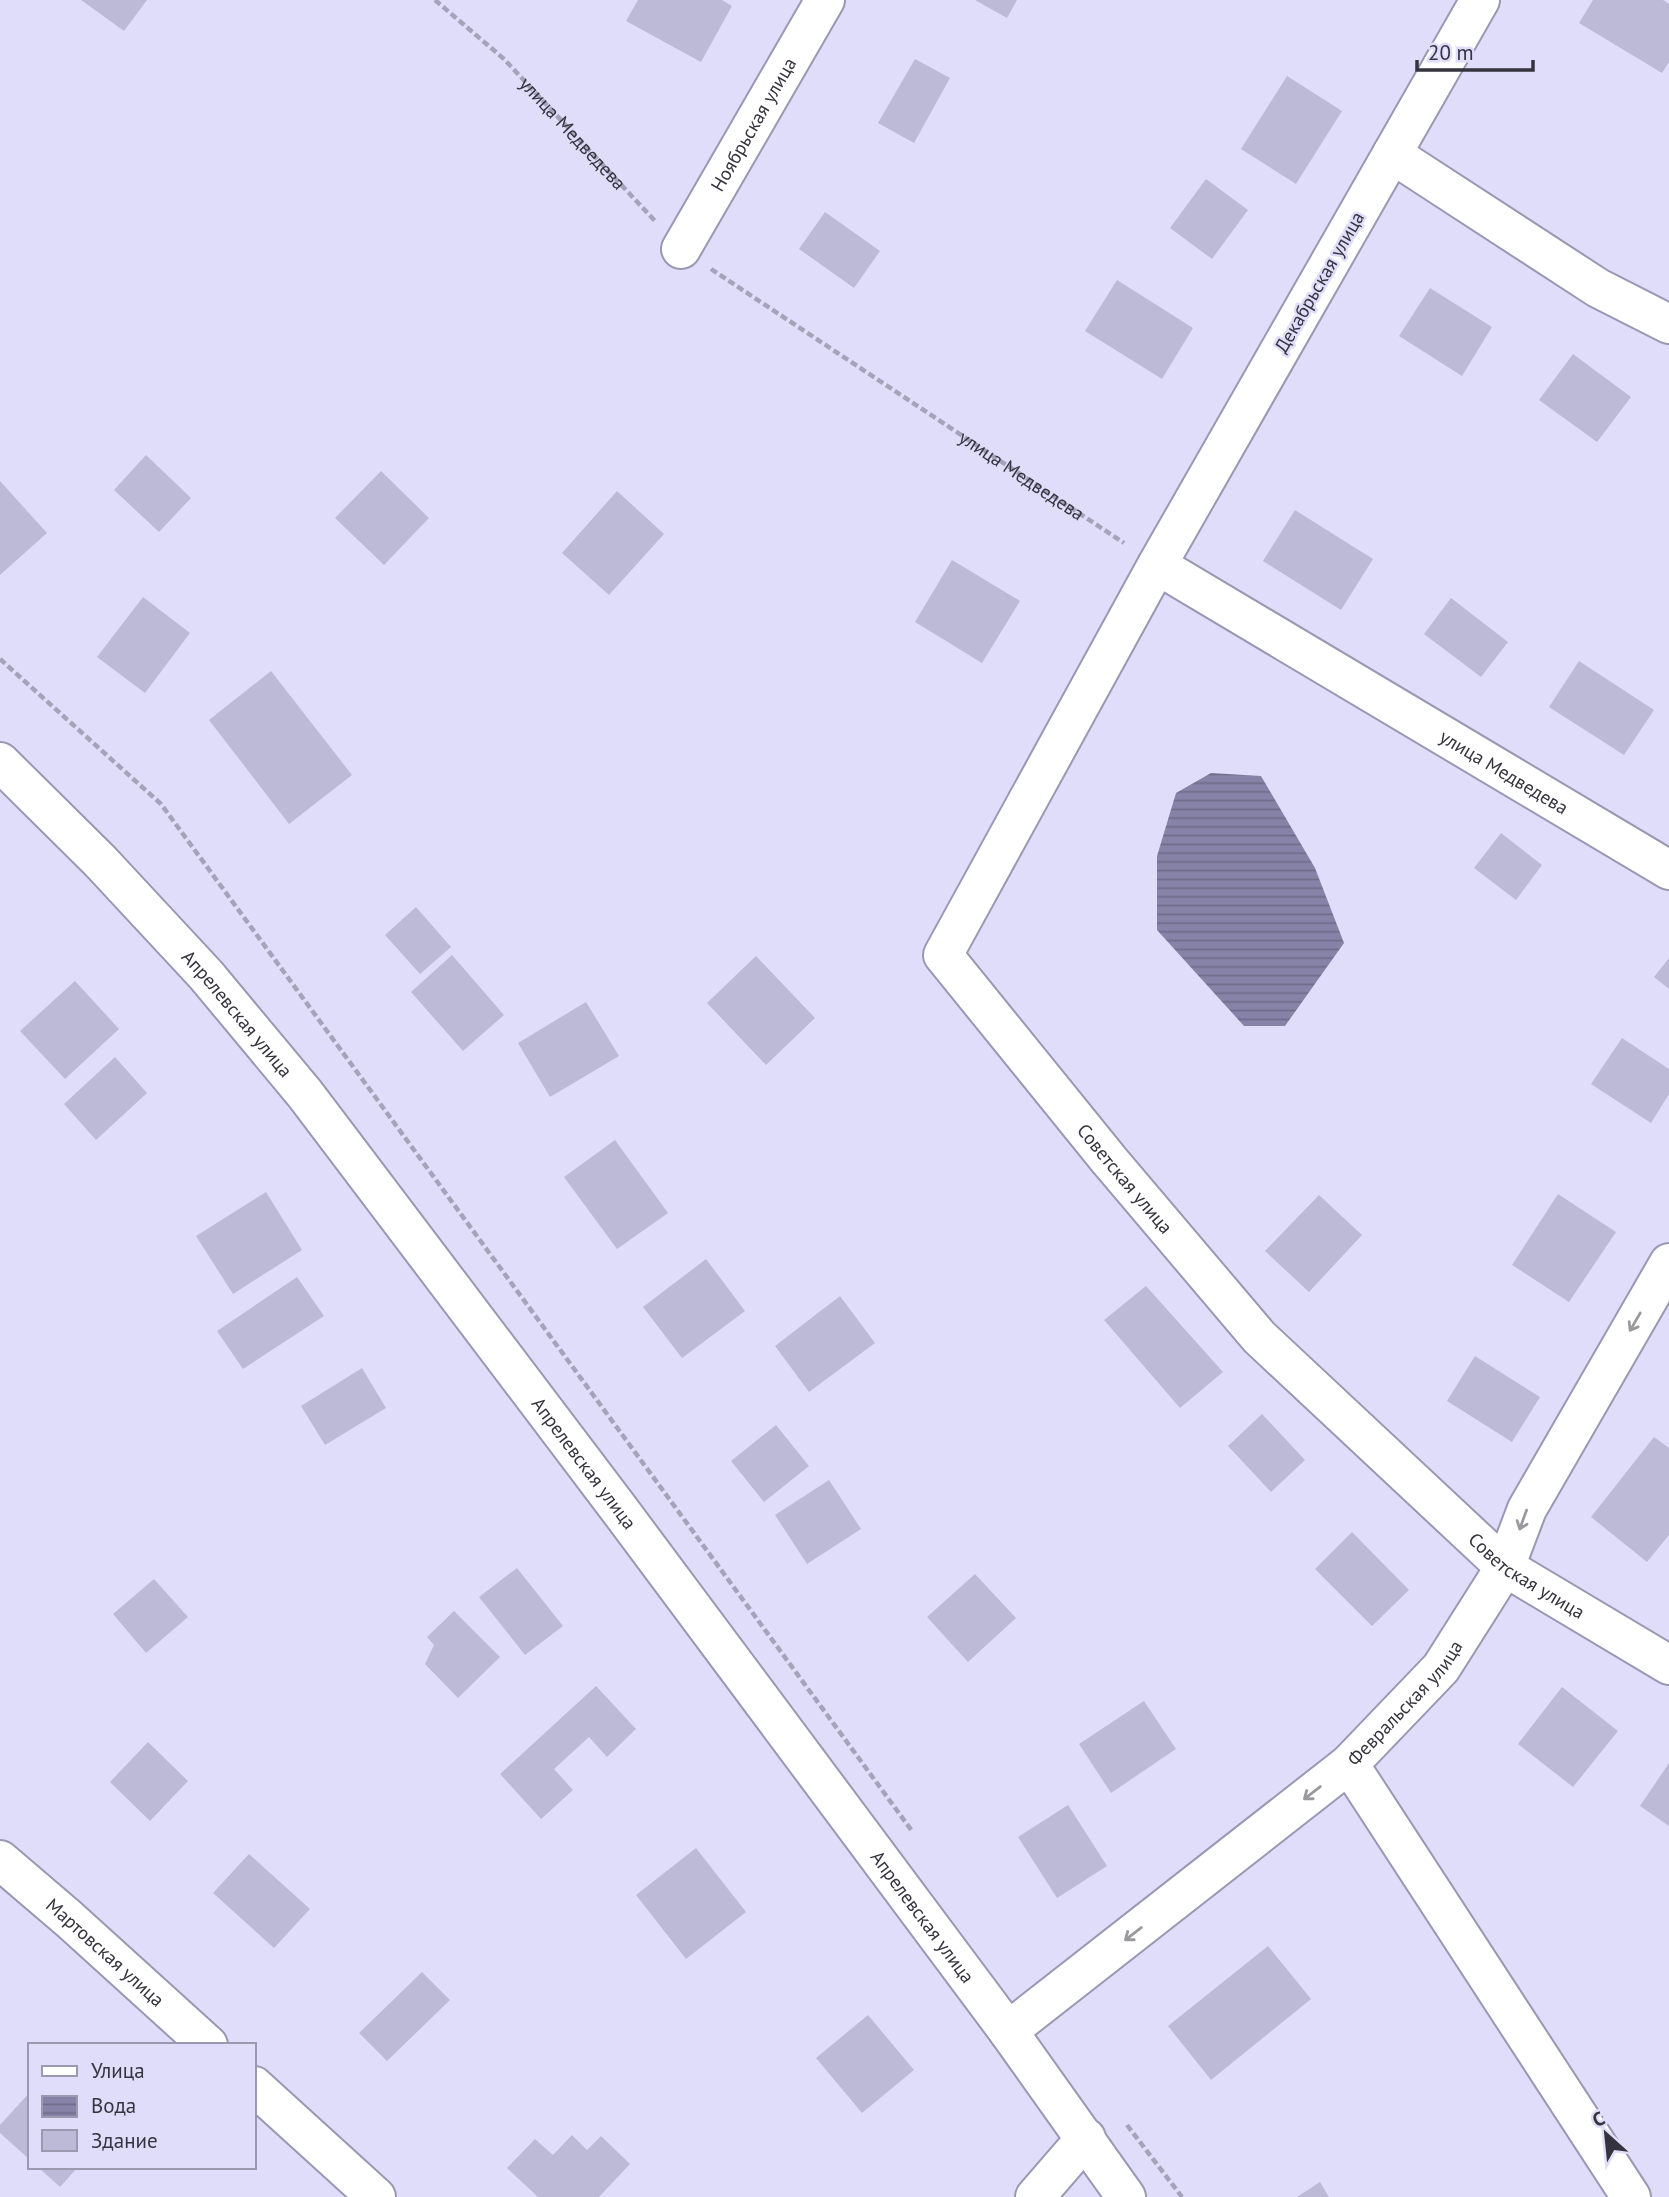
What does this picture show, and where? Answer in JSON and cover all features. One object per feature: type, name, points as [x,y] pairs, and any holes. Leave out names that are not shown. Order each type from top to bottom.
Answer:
[{"type":"street","name":"Ноябрьская улица","points":[[681,249],[825,0]]},
{"type":"street","name":"Декабрьская улица","points":[[1157,565],[1480,0]]},
{"type":"street","points":[[1392,153],[1598,288],[1669,324]]},
{"type":"street","name":"улица Медведева","points":[[1157,565],[1669,870]]},
{"type":"street","name":"Советская улица","points":[[1157,565],[943,955],[1109,1160],[1259,1337],[1505,1567],[1669,1665]]},
{"type":"street","name":"Апрелевская улица","points":[[0,762],[100,861],[188,956],[305,1094],[619,1508],[1008,2031],[1126,2197]]},
{"type":"street","name":"Февральская улица","points":[[1008,2031],[1349,1764],[1441,1668],[1505,1567],[1527,1509],[1669,1263]]},
{"type":"street","points":[[1349,1764],[1631,2197]]},
{"type":"street","name":"Мартовская улица","points":[[0,1860],[206,2043]]},
{"type":"street","points":[[256,2088],[376,2197]]},
{"type":"street","points":[[1035,2197],[1086,2138]]},
{"type":"path","name":"улица Медведева","points":[[435,0],[503,59],[681,249],[1157,565]]},
{"type":"path","points":[[0,659],[160,804],[917,1838]]},
{"type":"path","points":[[1125,2123],[1182,2197]]},
{"type":"water","points":[[1211,773],[1261,776],[1315,868],[1344,943],[1285,1026],[1244,1026],[1157,930],[1157,856],[1176,793]]},
{"type":"building","points":[[81,0],[147,0],[124,31]]},
{"type":"building","points":[[638,0],[722,0],[732,6],[701,62],[626,21]]},
{"type":"building","points":[[975,0],[1017,0],[1007,18]]},
{"type":"building","points":[[1593,0],[1663,0],[1669,4],[1669,62],[1662,73],[1579,23]]},
{"type":"building","points":[[915,59],[950,78],[914,143],[878,123]]},
{"type":"building","points":[[1287,76],[1342,111],[1296,184],[1241,149]]},
{"type":"building","points":[[1206,179],[1248,210],[1212,259],[1170,228]]},
{"type":"building","points":[[825,212],[880,251],[854,288],[799,249]]},
{"type":"building","points":[[1117,280],[1193,328],[1162,379],[1085,331]]},
{"type":"building","points":[[1430,288],[1492,327],[1462,376],[1399,336]]},
{"type":"building","points":[[1573,354],[1631,397],[1597,442],[1539,400]]},
{"type":"building","points":[[146,455],[191,498],[159,532],[114,490]]},
{"type":"building","points":[[381,471],[429,518],[384,565],[335,518]]},
{"type":"building","points":[[0,481],[47,533],[0,575]]},
{"type":"building","points":[[617,491],[664,534],[609,595],[562,553]]},
{"type":"building","points":[[1295,510],[1373,559],[1341,610],[1263,561]]},
{"type":"building","points":[[952,560],[1020,601],[982,663],[915,622]]},
{"type":"building","points":[[143,597],[190,633],[145,693],[97,657]]},
{"type":"building","points":[[1451,598],[1508,642],[1481,677],[1424,634]]},
{"type":"building","points":[[1579,661],[1654,710],[1624,755],[1549,707]]},
{"type":"building","points":[[271,671],[352,775],[289,824],[209,720]]},
{"type":"building","points":[[1501,833],[1542,865],[1516,900],[1474,868]]},
{"type":"building","points":[[416,907],[451,947],[420,974],[385,935]]},
{"type":"building","points":[[452,955],[504,1015],[463,1051],[411,992]]},
{"type":"building","points":[[756,956],[815,1018],[766,1065],[707,1003]]},
{"type":"building","points":[[1669,958],[1669,989],[1654,977]]},
{"type":"building","points":[[75,981],[119,1029],[65,1079],[20,1031]]},
{"type":"building","points":[[586,1002],[619,1056],[550,1097],[518,1043]]},
{"type":"building","points":[[1622,1038],[1669,1069],[1669,1094],[1651,1123],[1591,1084]]},
{"type":"building","points":[[115,1057],[147,1093],[96,1140],[64,1104]]},
{"type":"building","points":[[615,1140],[668,1213],[617,1249],[564,1177]]},
{"type":"building","points":[[266,1192],[302,1250],[233,1294],[196,1236]]},
{"type":"building","points":[[1558,1194],[1616,1232],[1569,1302],[1512,1265]]},
{"type":"building","points":[[1319,1195],[1362,1235],[1309,1292],[1265,1251]]},
{"type":"building","points":[[706,1259],[745,1311],[682,1358],[643,1307]]},
{"type":"building","points":[[297,1277],[324,1316],[243,1369],[217,1331]]},
{"type":"building","points":[[1146,1286],[1223,1372],[1180,1408],[1104,1320]]},
{"type":"building","points":[[840,1296],[875,1343],[809,1392],[775,1346]]},
{"type":"building","points":[[1475,1356],[1540,1397],[1512,1442],[1447,1401]]},
{"type":"building","points":[[362,1368],[386,1408],[325,1445],[301,1406]]},
{"type":"building","points":[[1262,1414],[1305,1460],[1271,1492],[1228,1446]]},
{"type":"building","points":[[776,1425],[809,1466],[764,1502],[731,1461]]},
{"type":"building","points":[[1654,1437],[1669,1448],[1669,1535],[1647,1562],[1591,1517]]},
{"type":"building","points":[[829,1480],[861,1529],[807,1564],[775,1515]]},
{"type":"building","points":[[1352,1532],[1409,1590],[1372,1626],[1315,1569]]},
{"type":"building","points":[[517,1568],[563,1626],[525,1655],[479,1597]]},
{"type":"building","points":[[975,1574],[1016,1618],[968,1662],[927,1617]]},
{"type":"building","points":[[154,1579],[188,1617],[146,1653],[113,1614]]},
{"type":"building","points":[[454,1611],[500,1657],[458,1698],[425,1664],[434,1645],[427,1637]]},
{"type":"building","points":[[596,1686],[636,1729],[607,1757],[589,1737],[554,1769],[573,1790],[541,1819],[500,1774]]},
{"type":"building","points":[[1562,1687],[1618,1731],[1573,1787],[1518,1744]]},
{"type":"building","points":[[1144,1701],[1176,1749],[1111,1793],[1079,1744]]},
{"type":"building","points":[[148,1742],[188,1781],[150,1821],[110,1782]]},
{"type":"building","points":[[1669,1763],[1669,1826],[1640,1806]]},
{"type":"building","points":[[1068,1805],[1107,1866],[1057,1898],[1018,1837]]},
{"type":"building","points":[[696,1848],[746,1912],[686,1959],[636,1895]]},
{"type":"building","points":[[249,1854],[310,1909],[274,1948],[213,1893]]},
{"type":"building","points":[[1268,1946],[1311,1999],[1211,2080],[1168,2026]]},
{"type":"building","points":[[422,1972],[450,2000],[387,2061],[359,2033]]},
{"type":"building","points":[[868,2015],[914,2070],[862,2113],[816,2058]]},
{"type":"building","points":[[28,2094],[28,2158],[0,2133],[0,2125]]},
{"type":"building","points":[[572,2135],[587,2150],[601,2136],[630,2164],[599,2197],[538,2197],[507,2168],[535,2139],[553,2155]]},
{"type":"building","points":[[40,2169],[76,2169],[60,2187]]},
{"type":"building","points":[[1320,2182],[1329,2197],[1297,2197]]}]
